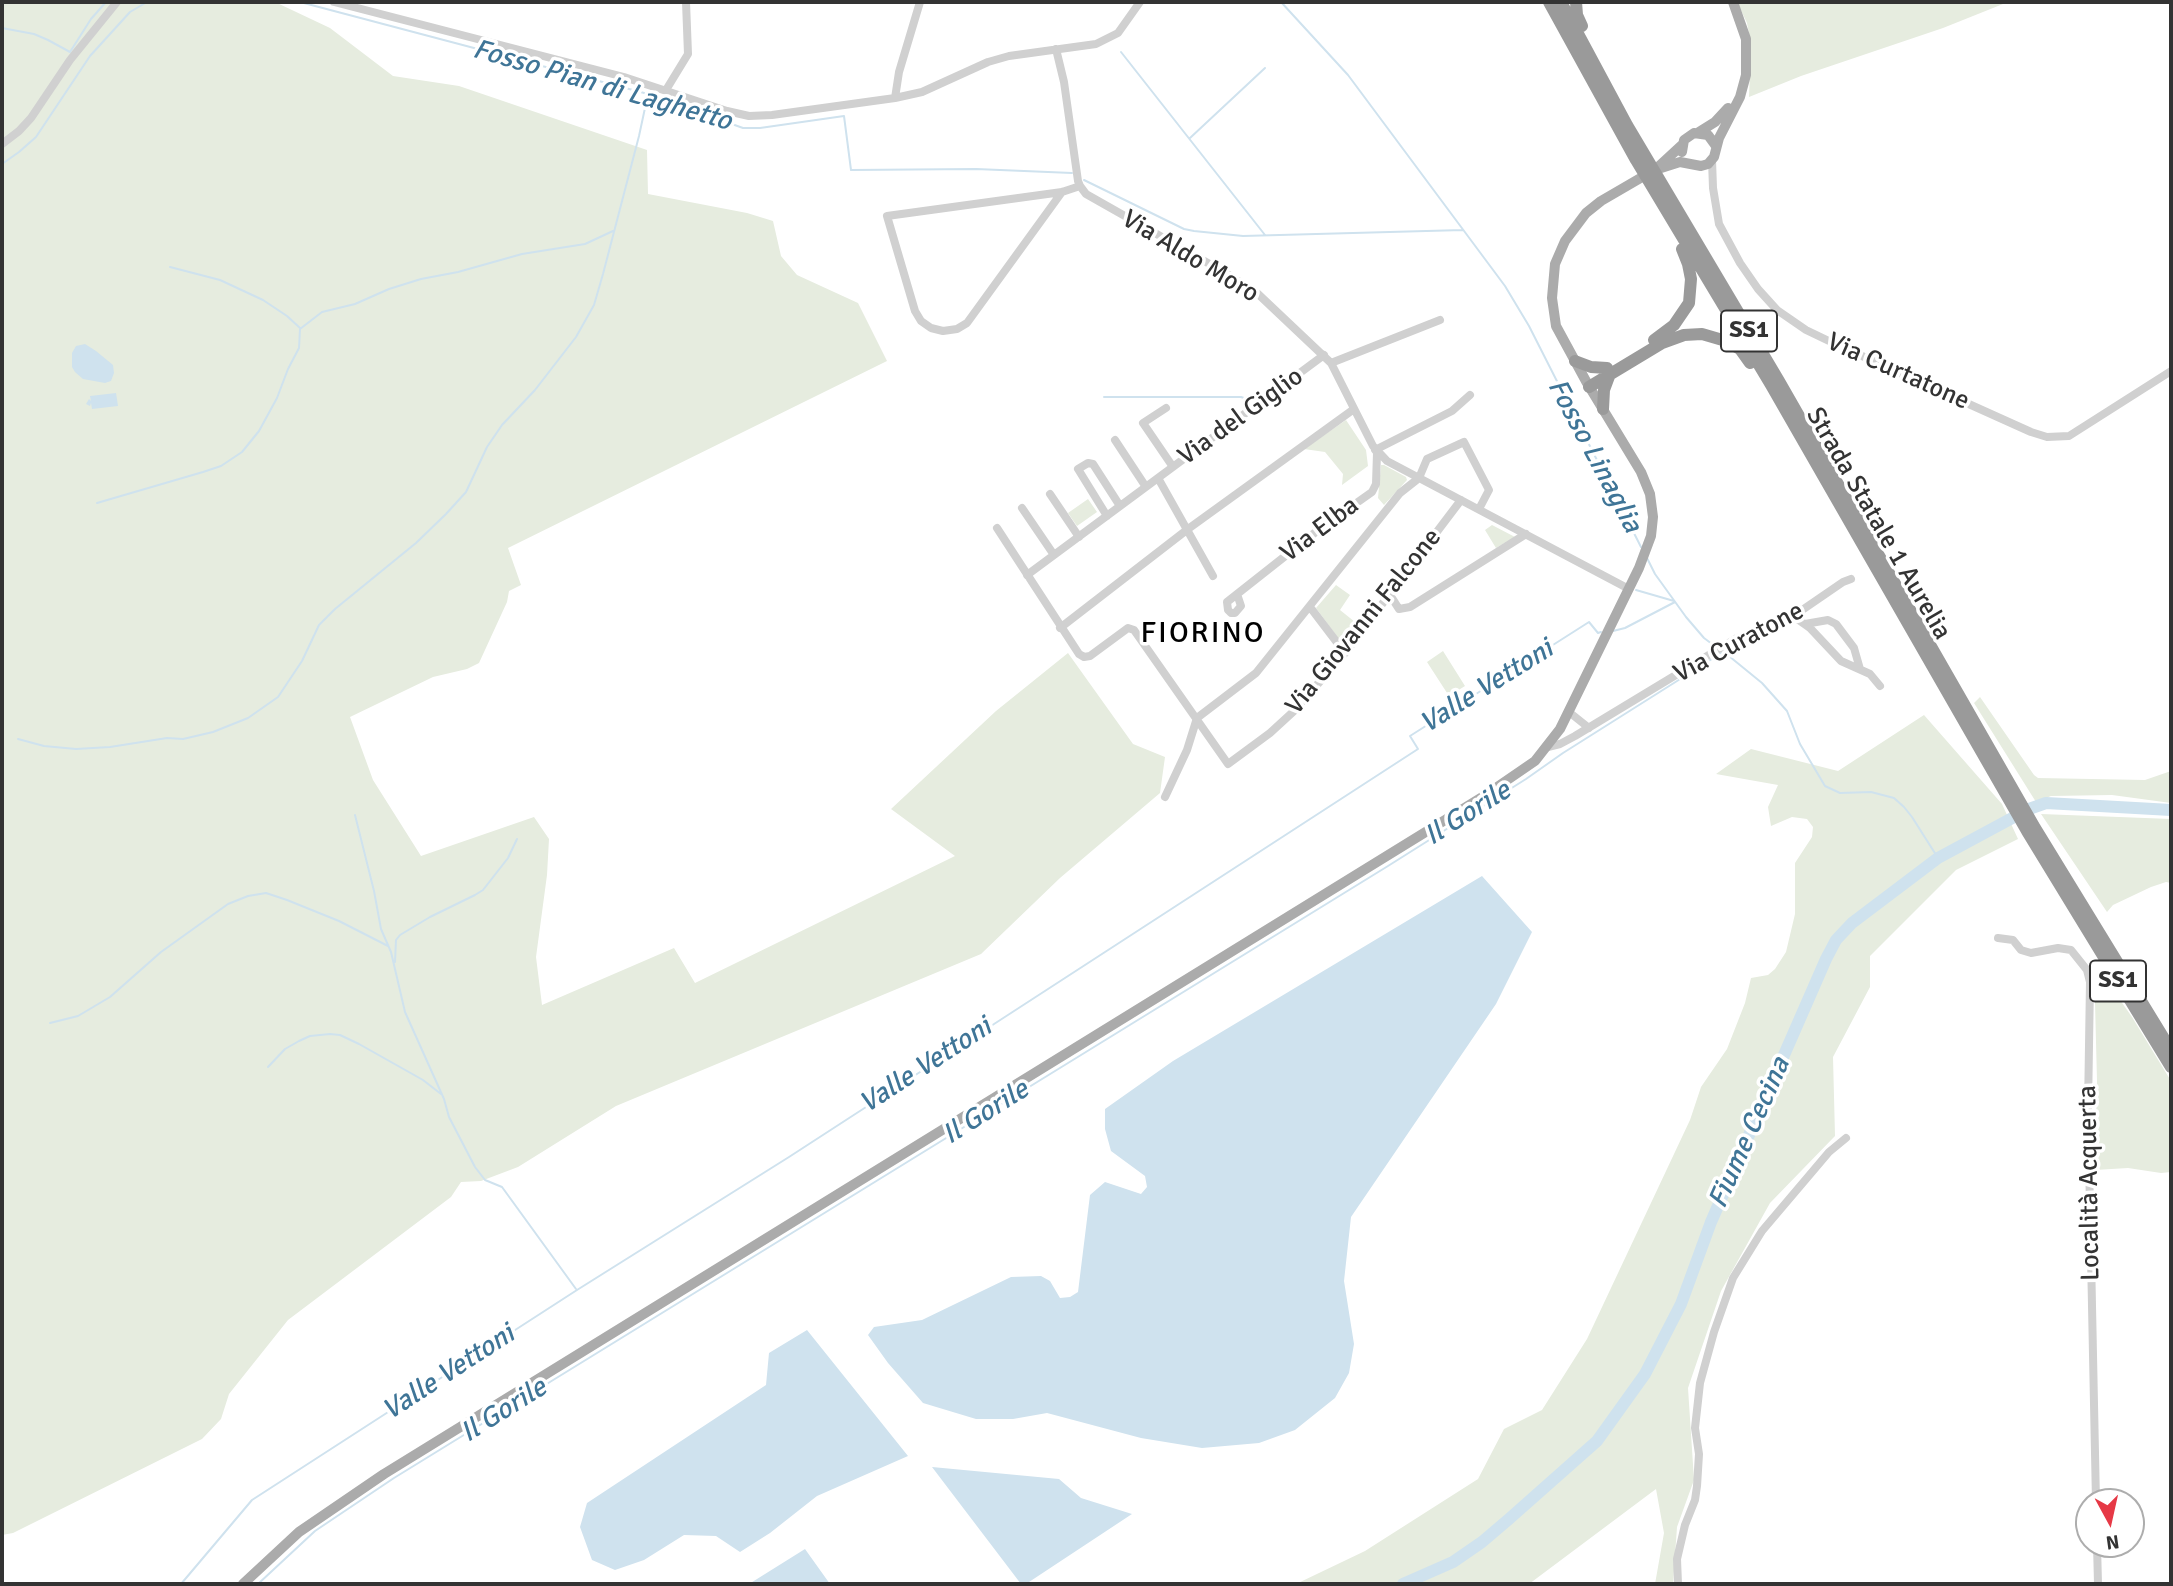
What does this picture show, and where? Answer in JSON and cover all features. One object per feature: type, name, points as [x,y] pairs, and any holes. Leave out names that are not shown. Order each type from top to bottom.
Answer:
[{"type":"highway","name":"Strada Statale 1 Aurelia","points":[[1549,2],[1657,186],[1779,380],[1994,767]]},
{"type":"highway","name":"Strada Statale 1 Aurelia","points":[[1561,2],[1640,158]]},
{"type":"highway","points":[[1576,2],[1577,15],[1583,27],[1581,37]]},
{"type":"highway","name":"Strada Statale 1 Aurelia","points":[[1657,186],[1681,235],[2171,1067]]},
{"type":"highway","points":[[1603,410],[1609,371],[1662,335],[1685,311],[1692,283],[1681,235]]},
{"type":"highway","points":[[1587,383],[1668,340],[1696,334],[1715,337],[1736,346],[1762,382],[1771,385]]},
{"type":"highway","points":[[1575,361],[1609,371]]},
{"type":"highway","name":"Strada Statale 1 Aurelia","points":[[2068,893],[2171,1050]]},
{"type":"main road","points":[[243,1584],[299,1532],[384,1474],[1501,785],[1532,764],[1548,747],[1569,712],[1639,568],[1649,544],[1653,517],[1646,482],[1559,333],[1552,309],[1553,275],[1560,251],[1572,228],[1586,213],[1601,201],[1656,169],[1676,152],[1689,135],[1699,132],[1723,114],[1734,95],[1742,59],[1741,41],[1727,2]]},
{"type":"main road","points":[[1656,169],[1680,162],[1701,166],[1712,160],[1723,126],[1740,97],[1746,75],[1746,38],[1733,2]]},
{"type":"main road","points":[[1699,132],[1708,135],[1716,146]]},
{"type":"main road","points":[[1682,145],[1682,154],[1688,163]]},
{"type":"street","points":[[2,144],[31,118],[70,60],[117,2]]},
{"type":"street","points":[[334,2],[624,77],[749,116],[895,98],[922,92],[998,59],[1096,44],[1111,38],[1123,27],[1140,2]]},
{"type":"street","points":[[666,90],[688,54],[686,2]]},
{"type":"street","points":[[895,98],[899,72],[920,2]]},
{"type":"street","points":[[1056,49],[1064,82],[1080,186],[1062,192],[887,216],[915,311],[921,321],[931,328],[943,331],[957,330],[967,323],[1062,192]]},
{"type":"street","name":"Via Curtatone","points":[[1712,160],[1719,224],[1740,263],[1777,310],[1831,342],[2031,432],[2047,436],[2069,436],[2171,371]]},
{"type":"street","name":"Via Aldo Moro","points":[[1080,186],[1093,199],[1257,293],[1331,363],[1376,451]]},
{"type":"street","points":[[1331,363],[1440,320]]},
{"type":"street","name":"Via del Giglio","points":[[1027,575],[1324,355]]},
{"type":"street","points":[[1470,394],[1444,416],[1376,451],[1387,461],[1629,589]]},
{"type":"street","points":[[1166,408],[1143,423],[1173,467]]},
{"type":"street","points":[[1060,628],[1188,529],[1354,409]]},
{"type":"street","points":[[1115,440],[1146,487]]},
{"type":"street","points":[[1166,797],[1187,750],[1197,718],[1256,673],[1400,493],[1419,478],[1427,459],[1464,442],[1489,490],[1479,509]]},
{"type":"street","name":"Via Elba","points":[[1237,594],[1372,492],[1376,484],[1376,451]]},
{"type":"street","points":[[1107,516],[1078,469],[1088,463],[1093,464],[1120,506]]},
{"type":"street","points":[[1158,478],[1213,576]]},
{"type":"street","points":[[1050,494],[1079,537]]},
{"type":"street","name":"Via Giovanni Falcone","points":[[1197,718],[1228,764],[1270,733],[1294,711],[1345,653],[1461,500]]},
{"type":"street","points":[[1022,508],[1054,555]]},
{"type":"street","points":[[997,528],[1079,654],[1090,656],[1131,628],[1197,718]]},
{"type":"street","points":[[1390,595],[1399,609],[1410,607],[1525,534]]},
{"type":"street","name":"Via Curatone","points":[[1548,747],[1560,744],[1589,728],[1729,643],[1741,637],[1773,630],[1843,582],[1852,579]]},
{"type":"street","points":[[1310,607],[1345,653]]},
{"type":"street","points":[[1793,616],[1805,624],[1842,661],[1874,678],[1880,686]]},
{"type":"street","points":[[1805,624],[1828,620],[1836,624],[1854,648],[1860,670]]},
{"type":"street","points":[[1569,712],[1589,728]]},
{"type":"street","name":"Località Acquerta","points":[[1998,938],[2013,940],[2021,950],[2031,953],[2058,948],[2071,950],[2087,970],[2090,982],[2088,1109],[2096,1488]]},
{"type":"street","points":[[1678,1584],[1677,1559],[1697,1486],[1699,1454],[1695,1428],[1700,1383],[1733,1278],[1762,1231],[1829,1152],[1846,1138]]},
{"type":"street","points":[[2097,1558],[2098,1584]]},
{"type":"shaded area","points":[[2,2],[275,2],[330,28],[393,76],[459,86],[647,150],[648,194],[747,213],[773,221],[781,256],[797,275],[858,303],[887,361],[508,548],[521,585],[509,591],[507,602],[479,663],[467,669],[433,677],[350,717],[373,780],[421,856],[534,817],[549,839],[536,957],[542,1005],[674,948],[695,983],[955,856],[891,809],[996,711],[1068,653],[1133,744],[1165,757],[1160,793],[1060,878],[981,954],[616,1106],[518,1167],[481,1181],[461,1182],[451,1197],[288,1320],[229,1394],[221,1419],[202,1439],[13,1533],[2,1535]]},
{"type":"shaded area","points":[[1737,2],[2008,2],[1749,97],[1751,44],[1747,23]]},
{"type":"shaded area","points":[[1346,420],[1366,450],[1368,466],[1342,485],[1343,474],[1325,452],[1304,449]]},
{"type":"shaded area","points":[[1381,465],[1407,480],[1384,505],[1378,498]]},
{"type":"shaded area","points":[[1088,499],[1097,512],[1077,526],[1068,513]]},
{"type":"shaded area","points":[[1492,525],[1515,537],[1496,548],[1485,530]]},
{"type":"shaded area","points":[[1336,585],[1350,595],[1340,610],[1360,626],[1344,646],[1316,608]]},
{"type":"shaded area","points":[[1443,651],[1465,686],[1449,696],[1427,662]]},
{"type":"shaded area","points":[[1980,697],[2038,778],[2145,780],[2171,771],[2171,803],[2112,795],[2051,796],[2036,802],[1974,703]]},
{"type":"shaded area","points":[[1924,715],[2002,804],[2018,839],[1956,870],[1870,956],[1870,987],[1833,1057],[1835,1136],[1770,1203],[1721,1291],[1688,1388],[1694,1480],[1677,1527],[1673,1584],[1655,1584],[1664,1533],[1656,1489],[1529,1584],[1296,1584],[1365,1551],[1478,1479],[1504,1429],[1542,1410],[1587,1339],[1690,1120],[1701,1087],[1727,1049],[1745,1003],[1751,978],[1768,975],[1775,969],[1786,952],[1795,914],[1795,863],[1812,837],[1813,827],[1807,819],[1792,817],[1771,826],[1768,807],[1778,785],[1716,774],[1751,749],[1838,771]]},
{"type":"shaded area","points":[[2041,814],[2171,819],[2171,883],[2151,887],[2113,905],[2107,912]]},
{"type":"shaded area","points":[[2094,963],[2132,1017],[2171,1081],[2171,1172],[2128,1168],[2095,1170],[2097,1081]]},
{"type":"water","points":[[85,344],[113,365],[111,381],[105,383],[83,379],[75,372],[72,367],[72,353],[76,346]]},
{"type":"water","points":[[116,393],[118,406],[92,409],[91,403],[90,406],[86,404],[89,399],[91,401],[90,396]]},
{"type":"water","points":[[1482,876],[1532,932],[1496,1004],[1351,1217],[1344,1281],[1354,1344],[1349,1373],[1335,1398],[1295,1430],[1259,1443],[1202,1448],[1141,1438],[1047,1413],[1013,1419],[976,1419],[923,1403],[868,1335],[874,1327],[922,1320],[1011,1277],[1041,1276],[1050,1281],[1060,1298],[1070,1297],[1078,1292],[1090,1195],[1105,1182],[1141,1194],[1147,1187],[1145,1176],[1111,1151],[1105,1129],[1105,1109],[1173,1061]]},
{"type":"water","points":[[807,1330],[908,1456],[817,1496],[770,1533],[740,1552],[716,1536],[684,1535],[644,1560],[615,1570],[592,1560],[580,1527],[587,1503],[766,1385],[769,1353]]},
{"type":"water","points":[[932,1467],[1059,1479],[1081,1498],[1132,1514],[1026,1584],[1021,1584]]},
{"type":"water","points":[[805,1549],[830,1584],[749,1584]]},
{"type":"waterway","points":[[2,28],[34,34],[70,52],[91,19],[106,2]]},
{"type":"waterway","name":"Fosso Pian di Laghetto","points":[[2,164],[36,137],[90,56],[130,12],[147,2]]},
{"type":"waterway","name":"Fosso Pian di Laghetto","points":[[300,2],[648,94],[743,128],[844,116],[851,170],[976,169],[1072,173]]},
{"type":"waterway","name":"Fosso Linaglia","points":[[1281,2],[1348,75],[1505,286],[1529,326],[1641,547]]},
{"type":"waterway","points":[[1121,52],[1265,235]]},
{"type":"waterway","points":[[1190,138],[1265,68]]},
{"type":"waterway","points":[[18,739],[44,746],[76,749],[167,738],[183,739],[213,732],[248,718],[278,697],[302,661],[319,625],[416,543],[466,492],[487,447],[502,425],[535,390],[576,337],[594,305],[648,94]]},
{"type":"waterway","name":"Fosso Pian di Laghetto","points":[[1084,180],[1184,229],[1194,231],[1243,236],[1463,230]]},
{"type":"waterway","points":[[97,503],[221,466],[242,452],[259,431],[277,398],[299,348],[300,329],[322,312],[355,304],[421,279],[522,254],[585,244],[613,231]]},
{"type":"waterway","points":[[170,267],[220,280],[263,300],[300,328]]},
{"type":"waterway","points":[[1104,397],[1241,397],[1253,401]]},
{"type":"waterway","name":"Fosso Linaglia","points":[[1647,558],[1655,574],[1686,617],[1704,638],[1716,647]]},
{"type":"waterway","points":[[1636,590],[1674,601]]},
{"type":"waterway","name":"Valle Vettoni","points":[[1613,631],[1625,628],[1675,602]]},
{"type":"waterway","name":"Valle Vettoni","points":[[181,1584],[252,1500],[789,1157],[1418,749],[1410,736],[1589,622],[1598,633],[1601,632]]},
{"type":"waterway","name":"Il Gorile","points":[[258,1584],[315,1531],[394,1478],[1388,866],[1723,652]]},
{"type":"waterway","name":"Fosso Linaglia","points":[[1724,652],[1762,683],[1787,711],[1800,744],[1825,786],[1840,793],[1871,792],[1894,798],[1912,817],[1938,858]]},
{"type":"waterway","name":"Fiume Cecina","points":[[1403,1584],[1453,1562],[1509,1519],[1597,1441],[1645,1374],[1681,1304],[1711,1222],[1826,959],[1836,940],[1852,923],[1938,858],[2029,809],[2046,803],[2171,810]]},
{"type":"waterway","points":[[355,815],[381,929],[391,952],[405,1012],[444,1099],[449,1117],[475,1167],[485,1180],[502,1187],[576,1289]]},
{"type":"waterway","points":[[395,962],[396,940],[400,935],[483,890],[508,858],[517,839]]},
{"type":"waterway","points":[[50,1023],[78,1016],[110,997],[161,952],[228,904],[248,896],[266,893],[287,900],[339,921],[388,946]]},
{"type":"waterway","points":[[268,1067],[285,1049],[310,1036],[340,1035],[423,1080],[441,1094]]},
{"type":"district","name":"FIORINO","points":[[1203,634]]}]
